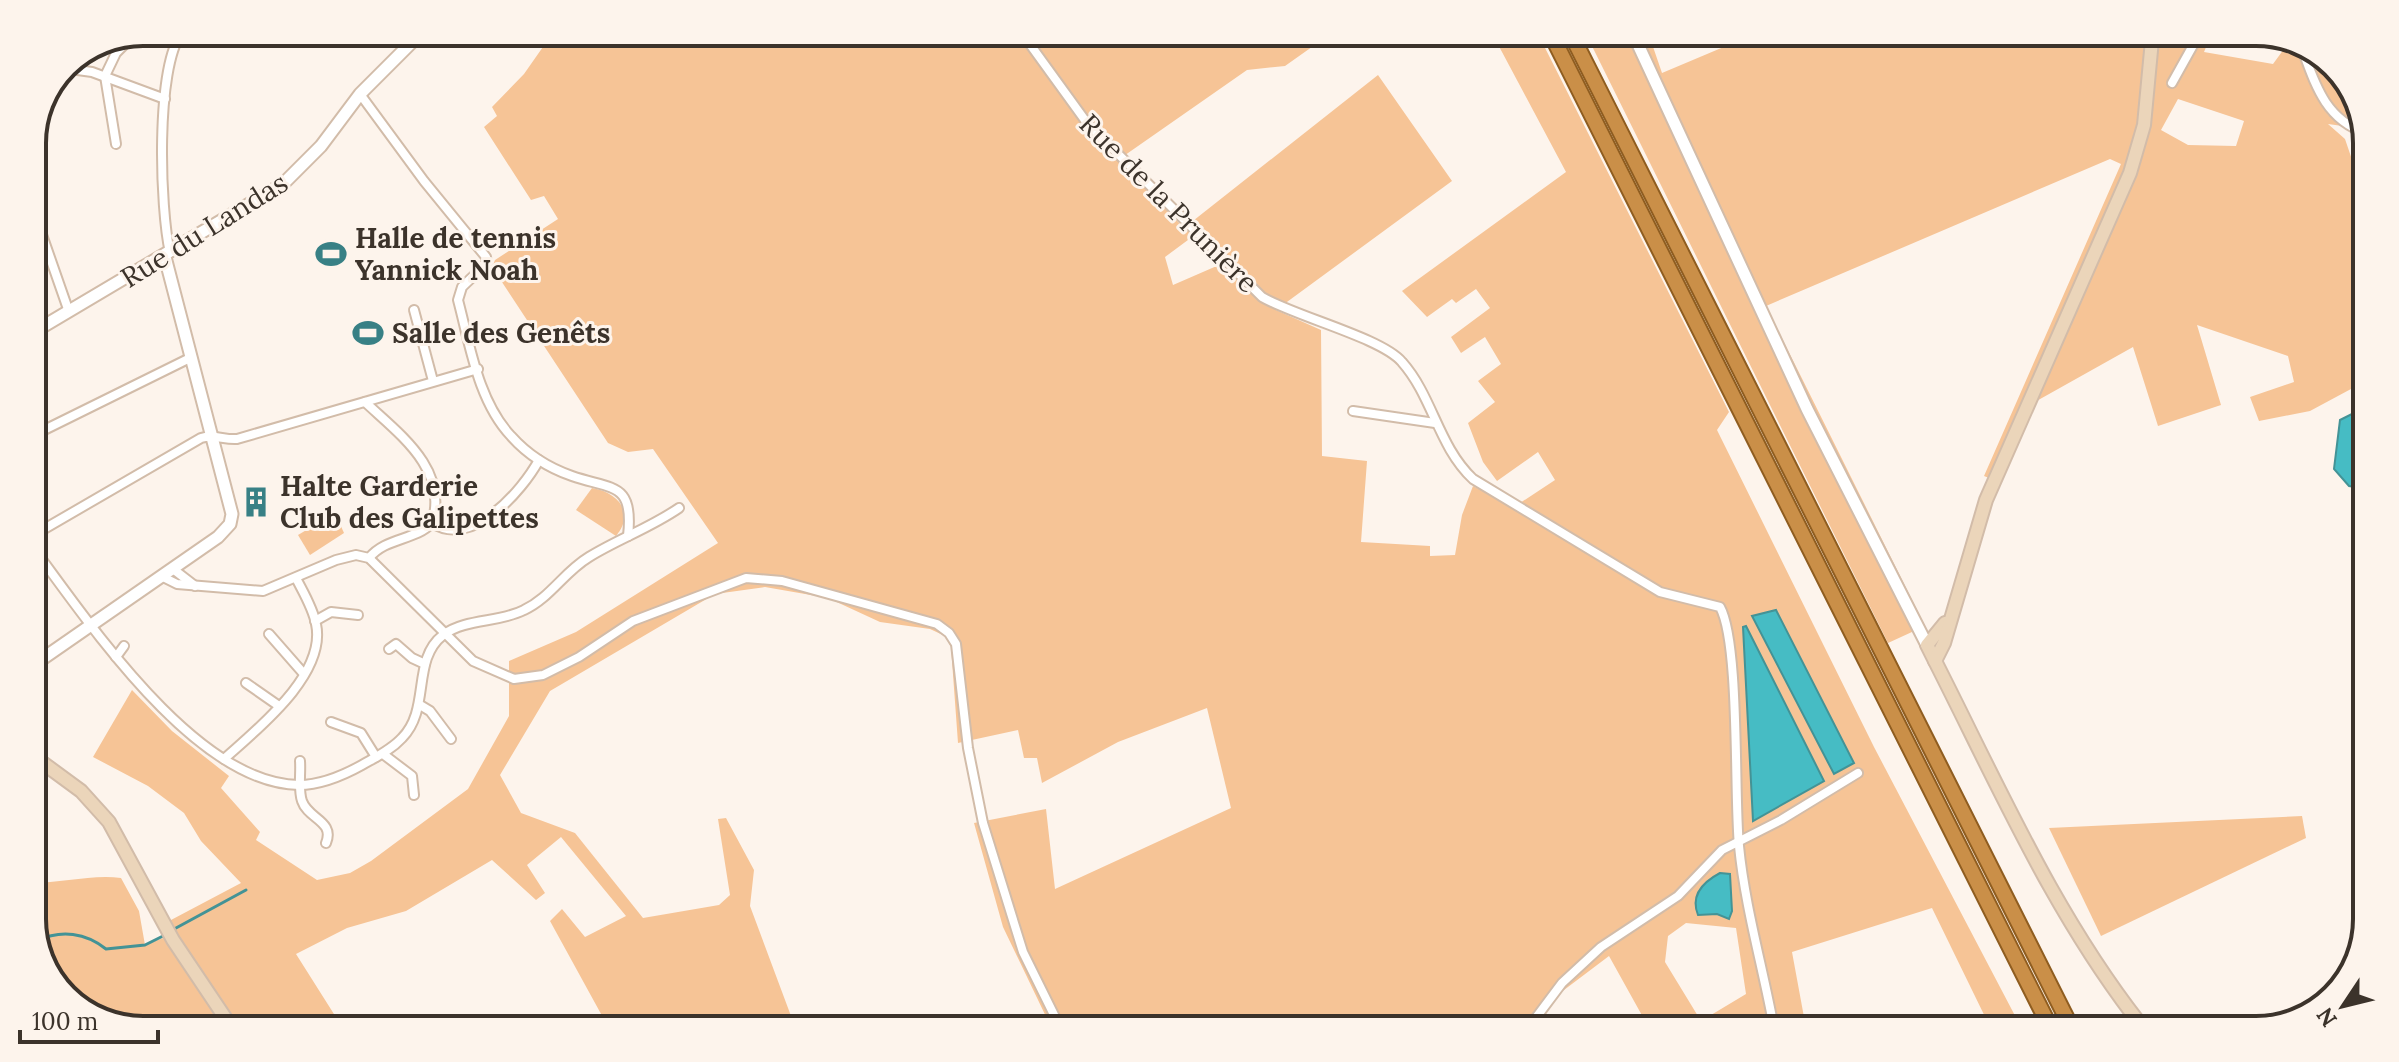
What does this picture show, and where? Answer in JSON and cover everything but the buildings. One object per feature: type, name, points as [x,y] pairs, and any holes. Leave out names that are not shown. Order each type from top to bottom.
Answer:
[{"type":"highway","points":[[1557,46],[2044,1016]]},
{"type":"highway","points":[[1577,46],[2065,1016]]},
{"type":"main road","points":[[1935,661],[1944,643],[2001,462],[2130,173],[2144,125],[2151,46]]},
{"type":"main road","points":[[1952,613],[1927,645],[2054,896],[2113,991],[2134,1016]]},
{"type":"main road","points":[[46,765],[81,791],[109,822],[173,940],[224,1016]]},
{"type":"street","points":[[46,657],[218,537],[230,524],[232,514],[214,435],[167,255],[162,192],[165,99],[175,46]]},
{"type":"street","name":"Rue du Landas","points":[[46,325],[283,184],[321,146],[360,94],[408,46]]},
{"type":"street","name":"Rue de la Prunière","points":[[1031,46],[1087,123],[1244,281],[1288,312],[1377,344],[1401,360],[1455,461],[1473,479],[1660,592],[1720,607],[1724,616],[1739,840]]},
{"type":"street","points":[[1639,46],[1807,409],[1927,645]]},
{"type":"street","points":[[2172,83],[2193,46]]},
{"type":"street","points":[[116,144],[105,76],[120,49]]},
{"type":"street","points":[[2307,61],[2334,117],[2351,126]]},
{"type":"street","points":[[78,71],[105,76],[165,99]]},
{"type":"street","points":[[360,94],[390,129],[424,181],[486,257],[487,263],[462,287],[458,300],[478,369],[496,416],[511,437],[539,460],[569,475],[616,489],[629,507],[628,536]]},
{"type":"street","points":[[46,246],[69,312]]},
{"type":"street","points":[[414,310],[433,381]]},
{"type":"street","points":[[46,429],[192,357]]},
{"type":"street","points":[[214,435],[224,440],[237,439],[478,369]]},
{"type":"street","points":[[365,402],[410,443],[426,466],[434,490],[432,523],[425,530],[376,549],[369,558]]},
{"type":"street","points":[[1353,411],[1403,421],[1435,423]]},
{"type":"street","points":[[46,528],[164,458],[214,435]]},
{"type":"street","points":[[432,523],[446,529],[456,528],[494,513],[516,495],[539,460]]},
{"type":"street","points":[[46,565],[116,657],[185,730],[224,759],[259,776],[302,785],[331,779],[380,755],[404,737],[420,705],[425,664],[434,645],[446,633],[528,608],[586,559],[679,508]]},
{"type":"street","points":[[168,573],[196,586],[263,591],[336,560],[356,555],[369,558],[484,668],[523,680],[543,675],[579,657],[633,621],[746,578],[782,581],[937,624],[949,633],[956,644],[974,782],[1010,918],[1054,1016]]},
{"type":"street","points":[[224,759],[279,706],[304,674],[314,653],[315,621],[296,578]]},
{"type":"street","points":[[315,621],[331,612],[358,615]]},
{"type":"street","points":[[269,634],[304,674]]},
{"type":"street","points":[[389,649],[396,644],[412,658],[425,664]]},
{"type":"street","points":[[116,657],[124,646]]},
{"type":"street","points":[[246,683],[279,706]]},
{"type":"street","points":[[420,705],[430,711],[451,739]]},
{"type":"street","points":[[331,722],[361,733],[380,755],[412,776],[414,795]]},
{"type":"street","points":[[300,761],[304,805],[327,829],[326,843]]},
{"type":"street","points":[[1537,1016],[1562,983],[1601,947],[1678,896],[1707,863],[1739,840],[1781,820],[1858,773]]},
{"type":"street","points":[[1739,840],[1772,1016]]},
{"type":"shaded area","points":[[544,46],[1313,46],[1285,66],[1247,70],[1118,160],[1184,228],[1378,75],[1452,181],[1276,310],[1321,330],[1322,456],[1367,461],[1361,542],[1430,546],[1430,556],[1455,555],[1462,515],[1473,486],[1514,507],[1555,480],[1538,452],[1497,481],[1483,462],[1468,423],[1495,402],[1478,381],[1501,364],[1485,337],[1461,353],[1451,337],[1490,308],[1476,289],[1456,303],[1452,299],[1427,317],[1402,291],[1566,172],[1499,46],[1544,46],[1729,412],[1717,430],[1874,747],[2015,1016],[1985,1016],[1932,908],[1792,952],[1804,1016],[1709,1016],[1746,994],[1736,928],[1686,923],[1668,936],[1665,962],[1698,1016],[1642,1016],[1609,956],[1560,993],[1544,1016],[1046,1016],[1003,927],[974,823],[1046,809],[1055,889],[1231,808],[1207,708],[1118,742],[1042,783],[1037,758],[1024,758],[1018,730],[958,743],[951,647],[945,636],[930,629],[880,622],[828,598],[765,587],[715,594],[550,691],[500,775],[521,813],[575,833],[643,918],[719,905],[730,895],[718,819],[726,818],[754,870],[750,906],[791,1016],[602,1016],[550,921],[562,909],[585,937],[626,916],[561,837],[527,865],[545,893],[536,900],[492,860],[406,911],[347,928],[296,954],[335,1016],[143,1016],[124,1014],[94,1003],[70,983],[51,950],[46,925],[46,882],[121,878],[139,911],[145,945],[163,938],[171,920],[241,883],[201,841],[184,813],[148,786],[93,757],[132,690],[172,731],[229,776],[221,788],[260,832],[256,840],[317,880],[350,873],[371,861],[468,789],[509,716],[509,661],[576,632],[718,543],[653,449],[628,452],[608,443],[492,267],[495,260],[558,219],[544,196],[531,200],[484,127],[497,116],[492,107],[524,74]],"holes":[[[1192,237],[1219,265],[1173,285],[1165,257]]]},
{"type":"shaded area","points":[[1592,46],[1653,46],[1662,73],[1726,46],[2206,46],[2204,52],[2273,64],[2283,50],[2315,66],[2340,94],[2352,127],[2328,124],[2345,139],[2353,163],[2353,388],[2310,411],[2259,421],[2250,397],[2294,382],[2288,356],[2197,325],[2221,405],[2158,426],[2133,347],[2033,403],[2001,483],[1984,476],[2121,164],[2110,159],[1766,306],[1925,626],[1888,643]],"holes":[[[2178,99],[2244,121],[2236,146],[2188,145],[2161,130]]]},
{"type":"shaded area","points":[[592,488],[609,494],[621,504],[624,519],[616,536],[576,510]]},
{"type":"shaded area","points":[[335,513],[344,533],[310,555],[298,535]]},
{"type":"shaded area","points":[[2302,816],[2306,838],[2101,936],[2049,828]]},
{"type":"water","points":[[2353,414],[2353,487],[2334,469],[2340,420]]},
{"type":"water","points":[[1776,610],[1854,763],[1834,774],[1752,616]]},
{"type":"water","points":[[1746,626],[1824,781],[1753,821],[1743,627]]},
{"type":"water","points":[[1720,873],[1730,874],[1732,911],[1729,919],[1717,914],[1698,915],[1697,895],[1708,881]]},
{"type":"waterway","points":[[176,928],[246,890]]},
{"type":"waterway","points":[[48,937],[73,934],[90,939],[106,949],[145,945],[163,936]]},
{"type":"place","name":"Halle de tennis Yannick Noah","points":[[331,254]]},
{"type":"place","name":"Salle des Genêts","points":[[368,333]]},
{"type":"place","name":"Halte Garderie Club des Galipettes","points":[[256,502]]}]
